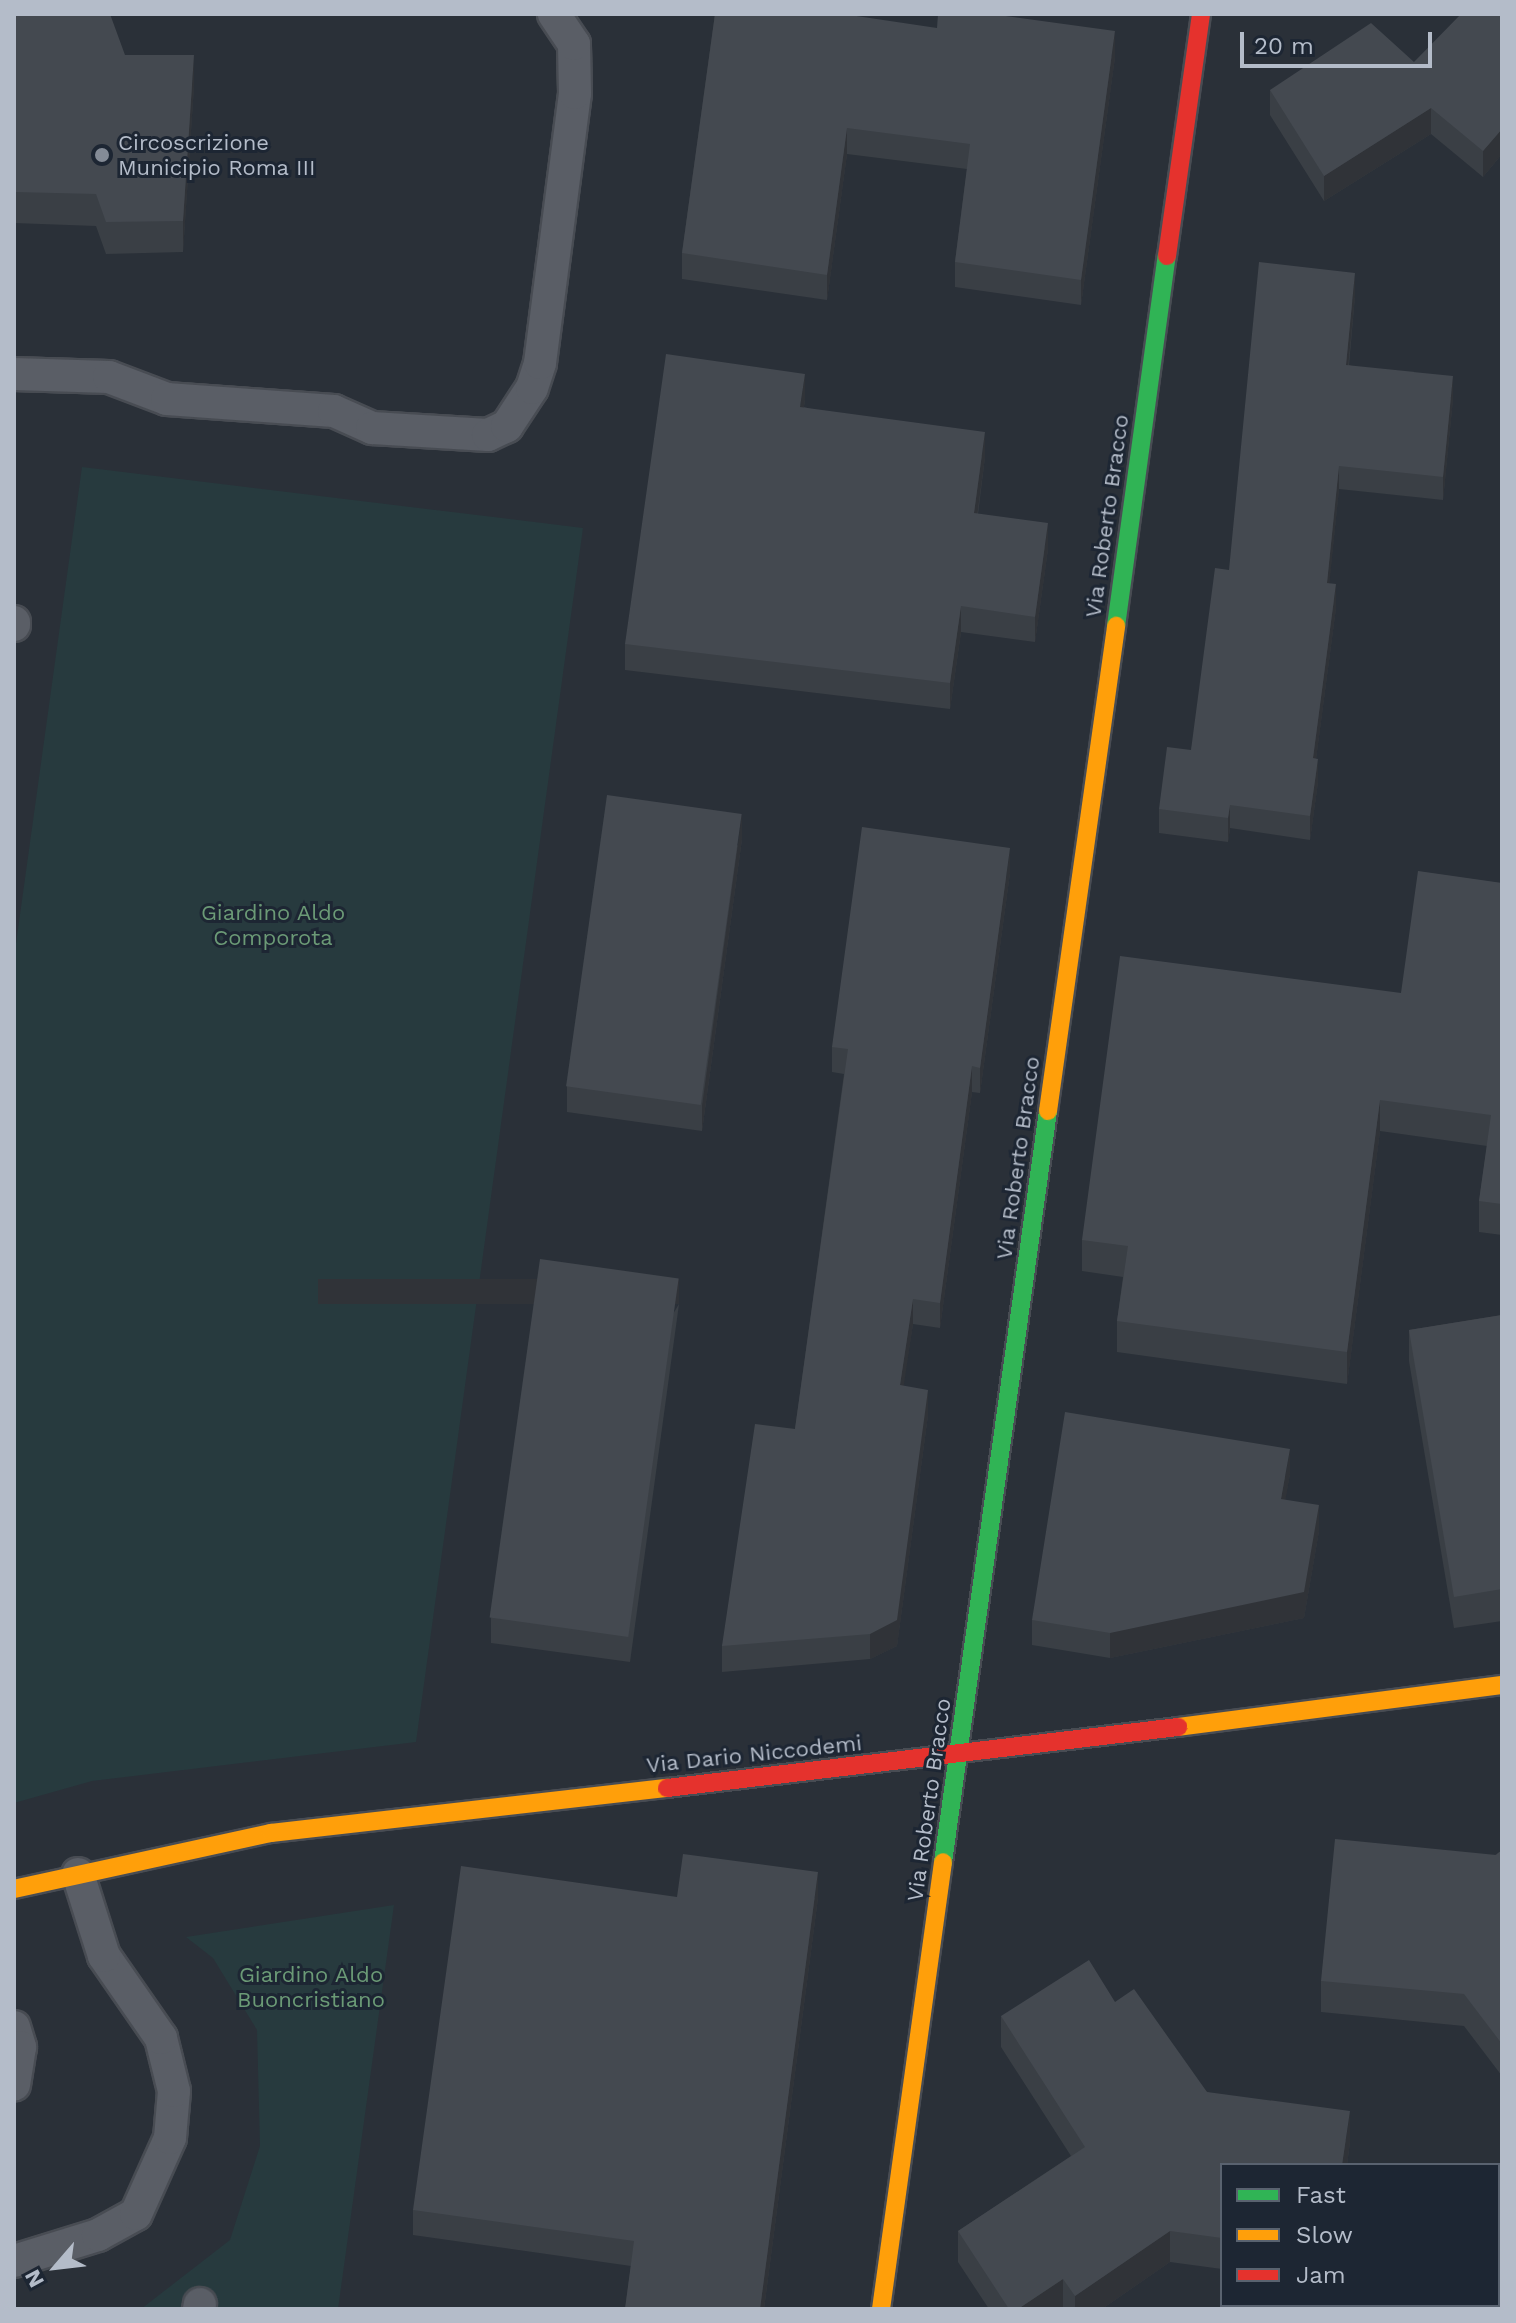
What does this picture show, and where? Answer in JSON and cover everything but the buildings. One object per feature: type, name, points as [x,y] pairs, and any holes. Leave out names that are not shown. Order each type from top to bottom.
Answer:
[{"type":"street","name":"Via Roberto Bracco","points":[[881,2309],[1201,14]]},
{"type":"street","name":"Via Dario Niccodemi","points":[[14,1889],[271,1833],[959,1755],[1502,1685]]},
{"type":"lane","points":[[14,374],[109,377],[167,399],[334,411],[372,428],[488,435],[507,426],[532,388],[540,363],[575,93],[574,44],[554,14]]},
{"type":"lane","points":[[14,2261],[98,2235],[136,2214],[170,2138],[174,2091],[161,2038],[104,1956],[78,1874]]},
{"type":"lane","points":[[14,2027],[20,2047],[14,2085]]},
{"type":"green space","name":"Giardino Aldo Comporota","points":[[82,467],[583,528],[416,1742],[92,1781],[14,1803],[14,958]]},
{"type":"green space","name":"Giardino Aldo Buoncristiano","points":[[394,1905],[338,2309],[141,2309],[230,2240],[260,2146],[257,2030],[213,1958],[186,1937]]},
{"type":"traffic: fast","points":[[1116,626],[1167,256]]},
{"type":"traffic: fast","points":[[943,1862],[1048,1111]]},
{"type":"traffic: slow","points":[[1048,1111],[1116,626]]},
{"type":"traffic: slow","points":[[1178,1727],[1502,1685]]},
{"type":"traffic: slow","points":[[14,1889],[271,1833],[667,1788]]},
{"type":"traffic: slow","points":[[881,2309],[943,1862]]},
{"type":"traffic: jam","points":[[1167,256],[1201,14]]},
{"type":"traffic: jam","points":[[667,1788],[1178,1727]]},
{"type":"place","name":"Circoscrizione Municipio Roma III","points":[[102,155]]}]
